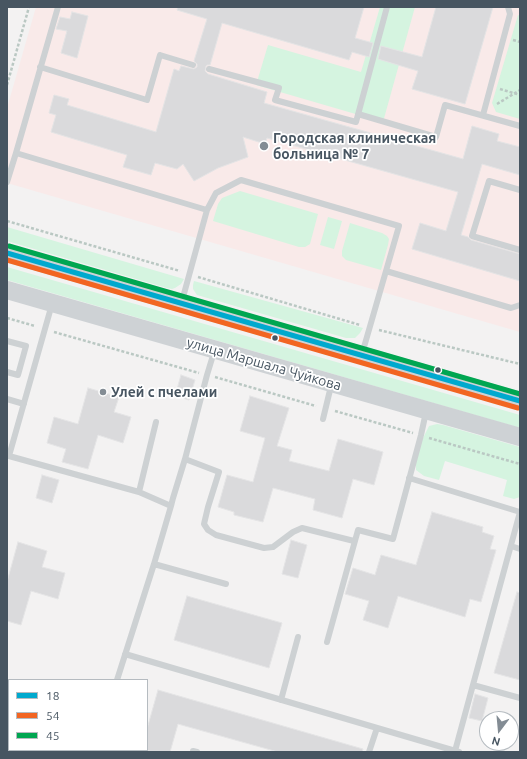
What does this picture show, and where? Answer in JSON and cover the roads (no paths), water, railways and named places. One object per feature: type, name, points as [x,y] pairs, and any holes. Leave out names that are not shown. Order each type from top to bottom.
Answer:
[{"type":"main road","points":[[7,253],[520,401]]},
{"type":"main road","name":"улица Маршала Чуйкова","points":[[7,290],[520,437]]},
{"type":"lane","points":[[7,182],[58,7]]},
{"type":"lane","points":[[209,69],[279,88],[275,100],[356,122],[387,7]]},
{"type":"lane","points":[[483,115],[510,14],[508,7]]},
{"type":"lane","points":[[40,67],[147,100],[160,55],[193,65]]},
{"type":"lane","points":[[358,114],[436,137],[445,105],[520,126]]},
{"type":"lane","points":[[16,153],[208,210]]},
{"type":"lane","points":[[181,303],[208,210],[216,193],[241,180],[399,226],[362,355]]},
{"type":"lane","points":[[520,190],[488,181],[472,236],[520,250]]},
{"type":"lane","points":[[386,270],[511,308],[520,305]]},
{"type":"lane","points":[[52,303],[9,456],[139,492],[171,506]]},
{"type":"lane","points":[[7,341],[26,346],[18,375],[7,372]]},
{"type":"lane","points":[[117,679],[154,564],[185,459],[214,350]]},
{"type":"lane","points":[[323,419],[332,383]]},
{"type":"lane","points":[[7,400],[24,404]]},
{"type":"lane","points":[[327,642],[358,530],[393,539],[421,435],[426,410]]},
{"type":"lane","points":[[139,492],[156,422]]},
{"type":"lane","points":[[185,459],[219,472],[204,524],[208,530],[216,535],[264,548],[273,547],[293,532],[302,528],[354,541]]},
{"type":"lane","points":[[125,654],[457,751],[473,685],[520,512],[409,478]]},
{"type":"lane","points":[[511,546],[520,549]]},
{"type":"lane","points":[[154,564],[226,584]]},
{"type":"lane","points":[[281,700],[298,637]]},
{"type":"lane","points":[[473,685],[520,698]]},
{"type":"lane","points":[[369,752],[377,728]]},
{"type":"lane","points":[[193,752],[197,752]]},
{"type":"place","name":"Городская клиническая больница № 7","points":[[264,146]]},
{"type":"place","name":"Улей с пчелами","points":[[103,392]]}]
